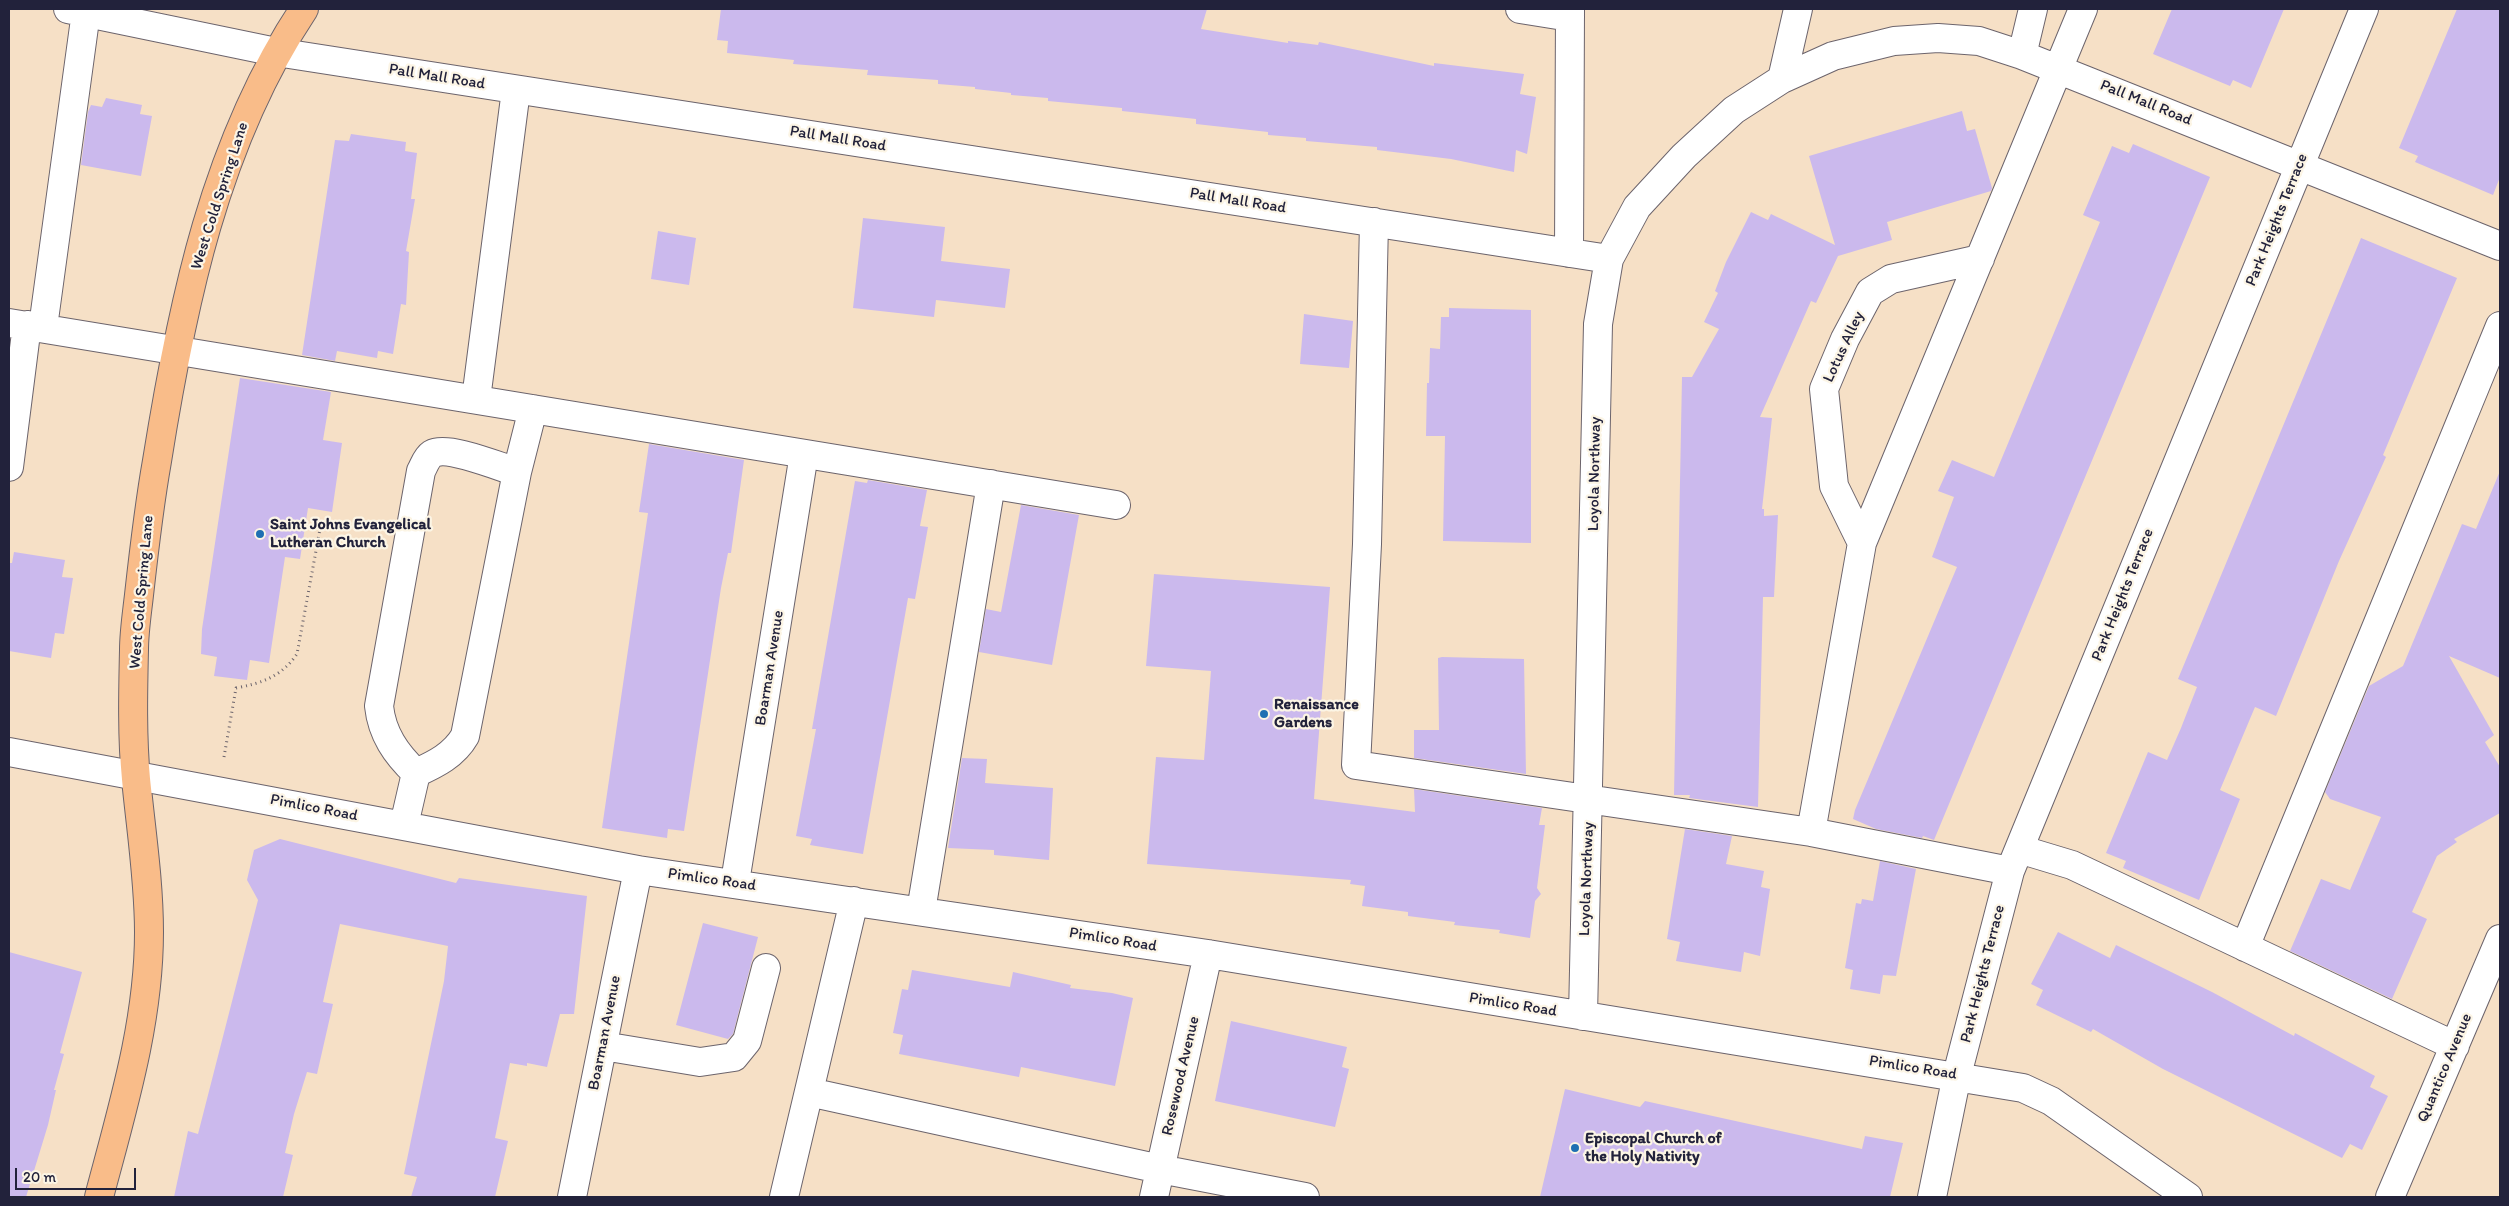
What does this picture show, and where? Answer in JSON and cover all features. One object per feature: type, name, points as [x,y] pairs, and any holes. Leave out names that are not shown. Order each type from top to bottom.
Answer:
[{"type":"main road","name":"West Cold Spring Lane","points":[[99,1197],[134,1064],[144,1003],[149,934],[146,868],[136,775],[134,647],[146,527],[176,349],[211,210],[242,125],[276,52],[304,9]]},
{"type":"street","points":[[1520,9],[1570,13],[1569,253]]},
{"type":"street","points":[[1782,79],[1798,9]]},
{"type":"street","points":[[2022,55],[2033,9]]},
{"type":"street","points":[[1811,832],[1862,543],[2083,9]]},
{"type":"street","name":"Park Heights Terrace","points":[[1932,1197],[1957,1075],[2014,860],[2364,9]]},
{"type":"street","name":"Pall Mall Road","points":[[77,11],[276,52],[1609,259]]},
{"type":"street","points":[[9,467],[26,325],[77,11]]},
{"type":"street","name":"Pall Mall Road","points":[[1782,79],[1833,56],[1894,41],[1938,38],[1979,41],[2058,68],[2500,246]]},
{"type":"street","name":"Loyola Northway","points":[[1583,1016],[1598,324],[1609,259],[1637,208],[1684,156],[1734,110],[1782,79]]},
{"type":"street","points":[[476,399],[516,90]]},
{"type":"street","points":[[1374,222],[1367,544],[1356,765],[1811,832],[2014,860],[2072,865],[2456,1046]]},
{"type":"street","name":"Lotus Alley","points":[[1862,543],[1834,486],[1824,389],[1845,339],[1870,292],[1891,279],[1980,259]]},
{"type":"street","points":[[26,325],[1116,505]]},
{"type":"street","points":[[2245,947],[2500,326]]},
{"type":"street","points":[[416,772],[435,764],[450,754],[465,736],[517,472],[533,409]]},
{"type":"street","points":[[416,772],[390,742],[381,725],[379,706],[421,471],[426,460],[432,454],[439,452],[456,454],[517,472]]},
{"type":"street","name":"Boarman Avenue","points":[[735,882],[804,454]]},
{"type":"street","points":[[921,911],[991,484]]},
{"type":"street","name":"Pimlico Road","points":[[9,752],[638,870],[735,882],[1208,954],[1957,1075],[2023,1088],[2051,1101],[2188,1197]]},
{"type":"street","points":[[404,825],[416,772]]},
{"type":"street","name":"Boarman Avenue","points":[[572,1197],[638,870]]},
{"type":"street","points":[[784,1197],[854,901]]},
{"type":"street","name":"Quantico Avenue","points":[[2390,1197],[2500,939]]},
{"type":"street","name":"Rosewood Avenue","points":[[1154,1197],[1208,954]]},
{"type":"street","points":[[603,1046],[700,1062],[734,1057],[746,1041],[766,968]]},
{"type":"street","points":[[809,1092],[1160,1169],[1305,1197]]},
{"type":"path","points":[[223,762],[236,688],[262,683],[289,666],[298,654],[320,530]]},
{"type":"building","points":[[721,9],[1207,9],[1201,29],[1288,43],[1288,41],[1318,45],[1319,42],[1434,66],[1434,63],[1524,74],[1520,94],[1536,97],[1527,154],[1516,150],[1514,172],[1451,159],[1377,150],[1377,147],[1306,141],[1306,138],[1268,135],[1268,132],[1196,124],[1196,119],[1122,111],[1122,108],[1048,101],[1048,98],[1011,95],[1011,93],[975,89],[975,87],[938,84],[938,80],[867,75],[868,70],[793,64],[794,60],[727,53],[728,41],[717,40]]},
{"type":"building","points":[[2172,9],[2284,9],[2251,88],[2233,80],[2230,86],[2153,54]]},
{"type":"building","points":[[2457,9],[2500,9],[2500,177],[2493,195],[2415,162],[2418,156],[2399,148]]},
{"type":"building","points":[[106,98],[142,105],[140,114],[152,116],[141,176],[81,165],[88,112],[91,105],[102,107]]},
{"type":"building","points":[[1962,111],[1967,131],[1975,129],[1992,188],[1991,191],[1887,222],[1892,240],[1838,256],[1816,303],[1811,301],[1760,417],[1772,418],[1762,509],[1764,509],[1764,516],[1778,515],[1774,597],[1763,597],[1758,807],[1689,798],[1690,795],[1674,795],[1682,377],[1692,377],[1719,329],[1704,322],[1718,293],[1715,291],[1726,262],[1751,212],[1768,220],[1771,214],[1835,245],[1809,156]]},
{"type":"building","points":[[351,134],[406,142],[405,151],[417,153],[411,199],[415,199],[406,251],[409,252],[406,305],[401,304],[393,354],[378,351],[377,358],[337,351],[335,361],[302,355],[335,140],[349,141]]},
{"type":"building","points":[[2133,144],[2210,177],[1934,840],[1923,836],[1922,838],[1876,829],[1853,819],[1855,810],[1957,567],[1932,557],[1954,497],[1938,491],[1952,460],[1994,477],[2100,222],[2083,215],[2112,146],[2129,153]]},
{"type":"building","points":[[863,218],[945,227],[941,261],[1010,269],[1005,308],[936,300],[934,317],[853,308]]},
{"type":"building","points":[[658,231],[696,238],[689,285],[651,279]]},
{"type":"building","points":[[2361,238],[2457,278],[2383,455],[2386,457],[2339,561],[2276,716],[2255,707],[2220,790],[2240,799],[2199,900],[2123,868],[2126,861],[2106,853],[2148,752],[2167,760],[2181,728],[2197,687],[2178,679]]},
{"type":"building","points":[[1449,308],[1531,310],[1531,543],[1443,541],[1445,436],[1426,436],[1427,383],[1429,383],[1430,348],[1440,349],[1441,317],[1449,317]]},
{"type":"building","points":[[1304,314],[1353,321],[1349,368],[1300,364]]},
{"type":"building","name":"Saint Johns Evangelical Lutheran Church","points":[[240,378],[331,392],[323,440],[342,443],[332,512],[308,508],[300,559],[285,557],[269,663],[250,660],[247,680],[214,676],[217,657],[201,654],[202,629]]},
{"type":"building","points":[[649,444],[744,460],[731,553],[728,553],[721,588],[684,831],[668,829],[667,838],[602,828],[648,513],[639,512]]},
{"type":"building","points":[[2500,471],[2500,678],[2449,656],[2494,735],[2485,742],[2500,767],[2500,813],[2454,839],[2457,842],[2437,856],[2412,912],[2427,919],[2392,999],[2290,951],[2321,879],[2350,890],[2381,817],[2330,799],[2325,792],[2369,686],[2403,666],[2462,524],[2476,529]]},
{"type":"building","points":[[868,480],[927,490],[920,526],[928,527],[915,599],[908,598],[863,854],[810,845],[812,839],[796,836],[816,729],[812,729],[855,481],[867,483]]},
{"type":"building","points":[[1021,505],[1079,515],[1052,665],[979,652],[986,609],[1001,612]]},
{"type":"building","points":[[14,552],[65,560],[62,577],[73,578],[64,634],[55,633],[51,658],[9,651],[9,563],[12,563]]},
{"type":"building","name":"Renaissance Gardens","points":[[1154,574],[1330,587],[1314,799],[1415,812],[1414,789],[1542,808],[1539,825],[1545,825],[1537,888],[1541,894],[1535,901],[1530,938],[1499,933],[1500,930],[1454,925],[1455,922],[1408,916],[1408,912],[1362,906],[1365,886],[1350,884],[1351,880],[1147,864],[1156,757],[1204,760],[1211,671],[1146,666]]},
{"type":"building","points":[[1438,658],[1524,659],[1526,774],[1414,758],[1414,730],[1439,730]]},
{"type":"building","points":[[962,758],[987,759],[985,783],[1053,788],[1049,860],[994,855],[994,850],[948,848]]},
{"type":"building","points":[[1685,829],[1732,836],[1726,864],[1764,871],[1761,887],[1770,889],[1760,956],[1744,952],[1741,972],[1676,961],[1680,942],[1667,939]]},
{"type":"building","points":[[280,839],[456,883],[459,878],[587,896],[574,1014],[560,1014],[547,1067],[527,1063],[527,1066],[510,1063],[495,1138],[508,1141],[495,1197],[411,1197],[417,1177],[404,1174],[444,981],[448,946],[340,924],[323,1002],[333,1004],[317,1074],[307,1072],[294,1114],[285,1153],[293,1155],[283,1197],[174,1197],[188,1131],[198,1134],[258,900],[247,880],[254,850]]},
{"type":"building","points":[[1880,861],[1916,869],[1896,976],[1883,975],[1880,994],[1850,989],[1853,970],[1845,968],[1856,903],[1861,904],[1862,899],[1873,901]]},
{"type":"building","points":[[703,923],[758,937],[733,1034],[728,1039],[676,1025]]},
{"type":"building","points":[[2058,932],[2110,958],[2116,945],[2212,992],[2294,1036],[2295,1033],[2375,1076],[2370,1087],[2388,1096],[2362,1150],[2350,1144],[2342,1158],[2163,1069],[2093,1029],[2091,1032],[2036,1005],[2043,990],[2031,984]]},
{"type":"building","points":[[9,952],[82,972],[60,1053],[64,1054],[54,1090],[56,1090],[48,1125],[26,1197],[9,1197]]},
{"type":"building","points":[[912,970],[1010,987],[1013,972],[1071,985],[1070,988],[1112,993],[1133,998],[1115,1086],[1021,1067],[1019,1077],[899,1054],[903,1035],[893,1033],[902,989],[908,990]]},
{"type":"building","points":[[1231,1021],[1347,1047],[1342,1067],[1349,1069],[1335,1127],[1215,1101]]},
{"type":"building","points":[[1565,1089],[1640,1107],[1645,1101],[1862,1149],[1865,1136],[1903,1143],[1890,1197],[1540,1197]]},
{"type":"place","name":"Saint Johns Evangelical Lutheran Church","points":[[260,534]]},
{"type":"place","name":"Renaissance Gardens","points":[[1264,714]]},
{"type":"place","name":"Episcopal Church of the Holy Nativity","points":[[1575,1148]]}]
